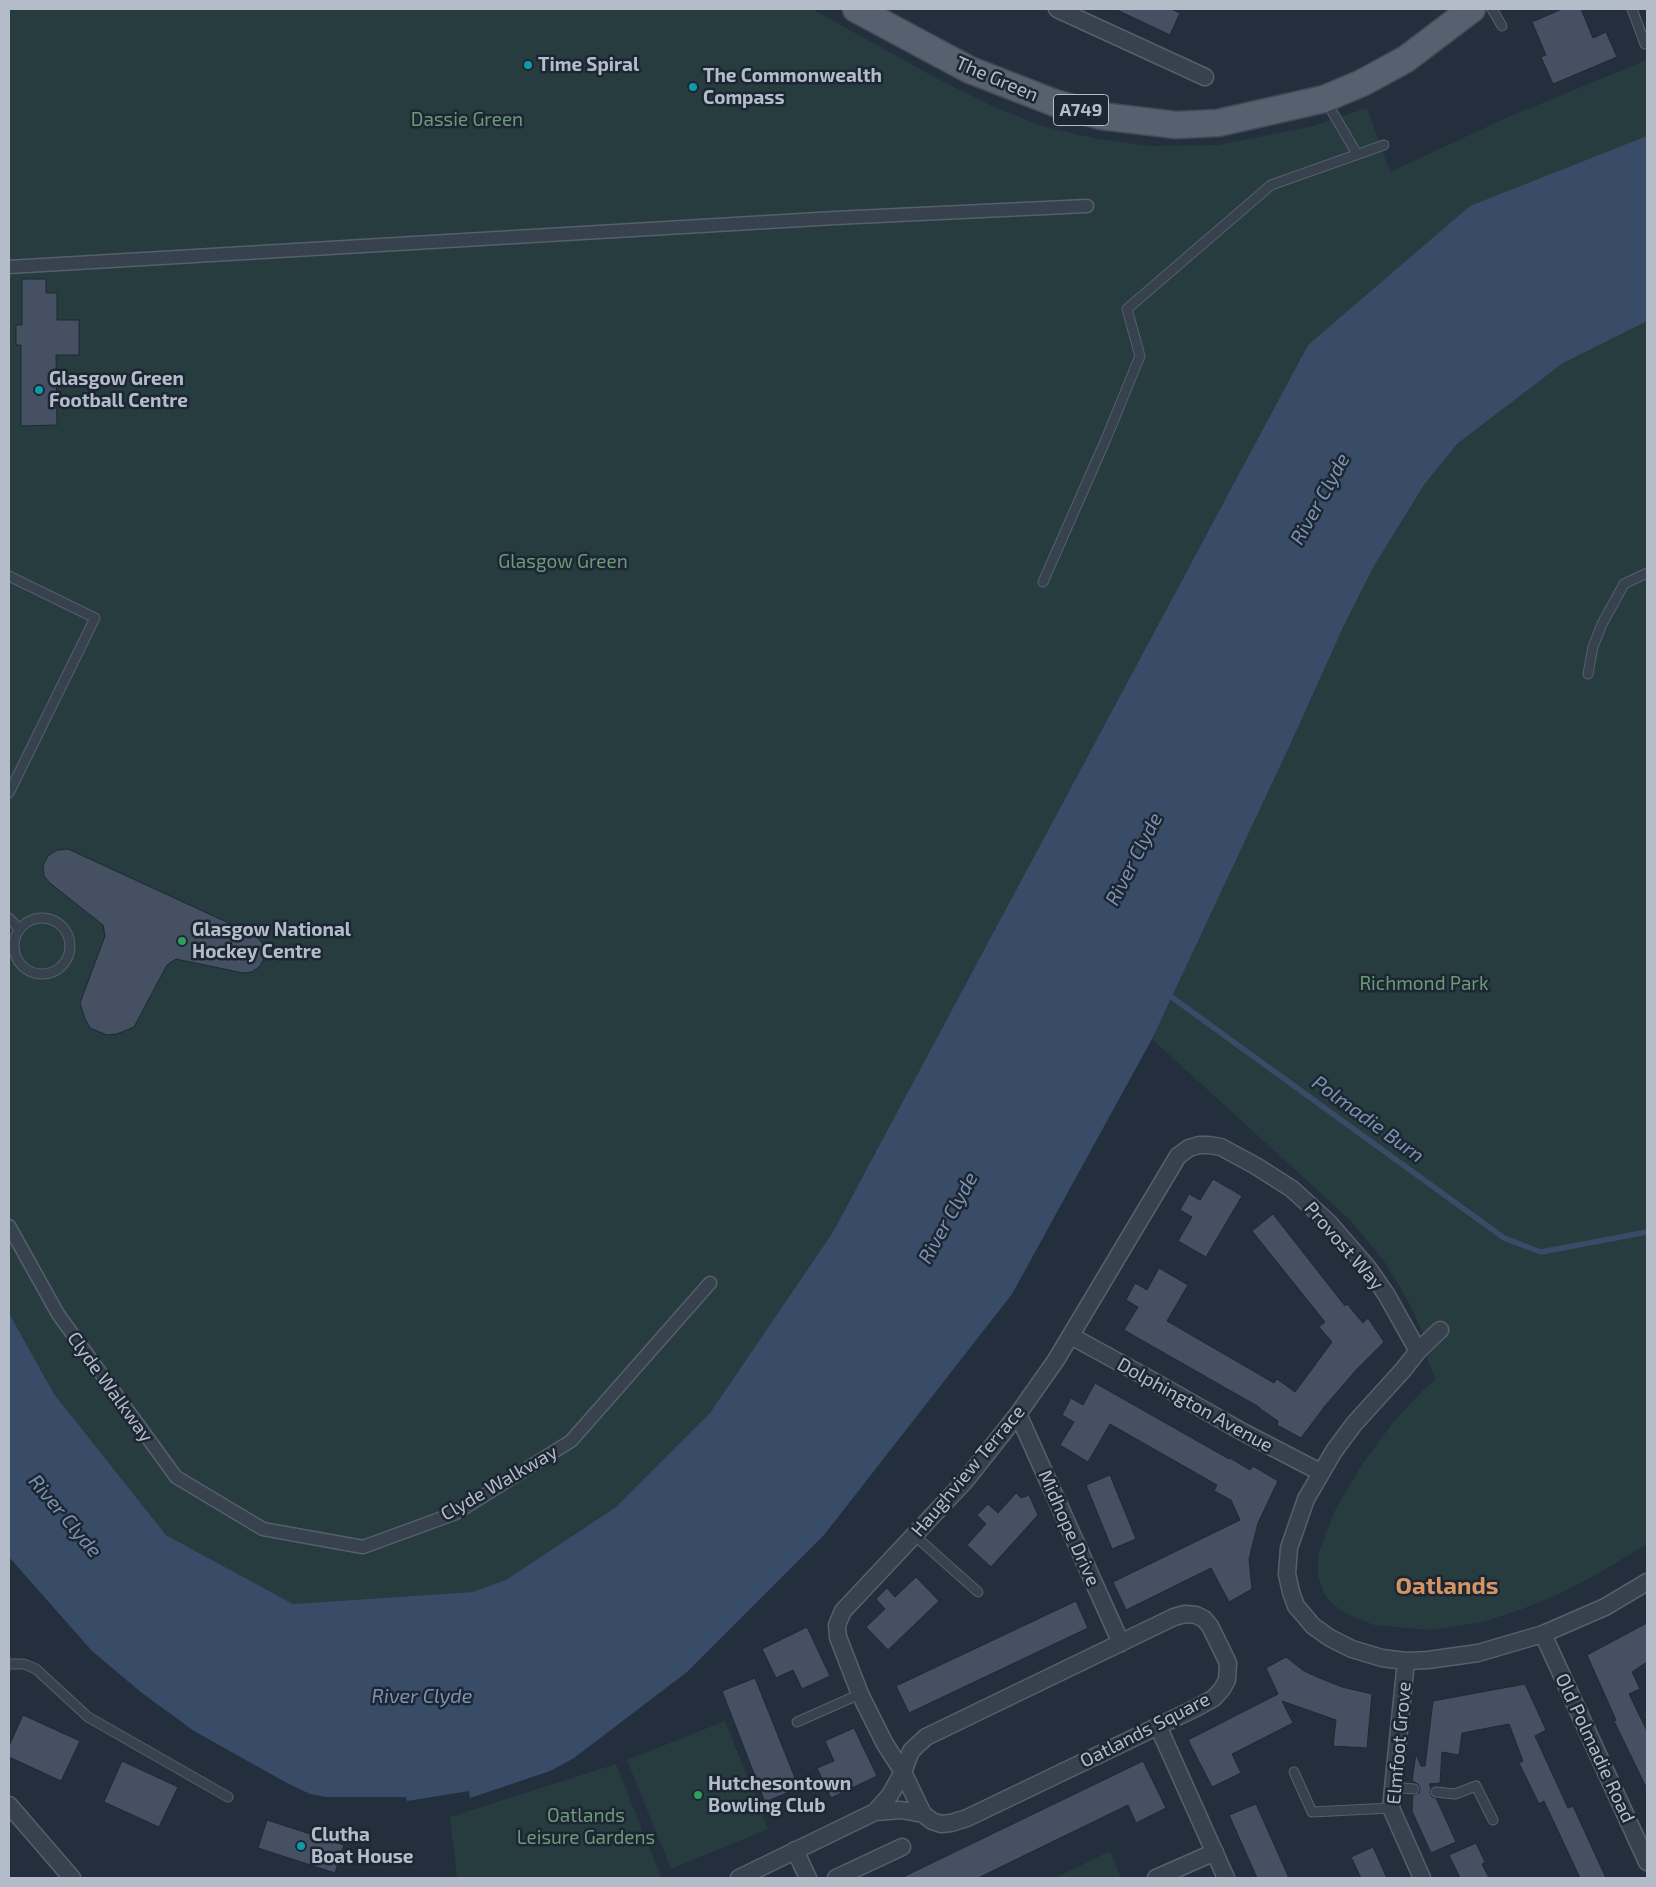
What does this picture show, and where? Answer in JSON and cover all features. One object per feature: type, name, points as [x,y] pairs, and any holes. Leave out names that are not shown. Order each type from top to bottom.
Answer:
[{"type":"main road","name":"The Green","points":[[856,9],[970,70],[1055,103],[1101,116],[1176,125],[1218,123],[1324,99]]},
{"type":"main road","name":"A749","points":[[1324,99],[1362,83],[1406,58],[1472,9]]},
{"type":"street","points":[[1057,9],[1075,13],[1205,77]]},
{"type":"street","points":[[9,267],[835,218],[1086,206]]},
{"type":"street","name":"Provost Way","points":[[1170,1167],[1178,1156],[1189,1148],[1209,1145],[1221,1147],[1292,1189],[1328,1223],[1368,1268],[1386,1294],[1418,1351]]},
{"type":"street","name":"Haughview Terrace","points":[[903,1772],[860,1694],[838,1637],[837,1626],[842,1612],[965,1481],[1018,1414],[1071,1336],[1170,1167]]},
{"type":"street","name":"Clyde Walkway","points":[[9,1226],[58,1314],[176,1477],[263,1529],[363,1547],[456,1513],[571,1441],[710,1282]]},
{"type":"street","points":[[1440,1330],[1418,1351],[1354,1424],[1320,1472],[1306,1499],[1289,1548],[1287,1574],[1296,1606],[1313,1626],[1330,1638],[1357,1651],[1382,1658],[1406,1661],[1478,1654],[1543,1634],[1605,1607],[1647,1582]]},
{"type":"street","name":"Dolphington Avenue","points":[[1071,1336],[1241,1431],[1320,1472]]},
{"type":"street","name":"Midhope Drive","points":[[1018,1414],[1121,1643]]},
{"type":"street","name":"Oatlands Square","points":[[1185,1614],[1196,1615],[1204,1619],[1210,1626],[1228,1662],[1227,1680],[1214,1698],[967,1818],[941,1824],[932,1821],[923,1814],[900,1810],[874,1812],[890,1795],[903,1772],[911,1751],[926,1737],[1174,1617],[1185,1614]]},
{"type":"street","name":"Old Polmadie Road","points":[[1543,1634],[1646,1856]]},
{"type":"street","name":"Elmfoot Grove","points":[[1406,1661],[1391,1808],[1422,1878]]},
{"type":"street","points":[[1158,1726],[1226,1878]]},
{"type":"street","points":[[903,1772],[923,1814]]},
{"type":"street","points":[[9,1805],[72,1878]]},
{"type":"street","points":[[740,1878],[874,1812]]},
{"type":"street","points":[[836,1878],[902,1847]]},
{"type":"street","points":[[795,1850],[808,1878]]},
{"type":"street","points":[[1156,1878],[1215,1852]]},
{"type":"lane","points":[[1492,9],[1502,26]]},
{"type":"lane","points":[[1632,9],[1645,44]]},
{"type":"lane","points":[[1324,99],[1357,154]]},
{"type":"lane","points":[[1043,582],[1140,356],[1127,309],[1272,185],[1384,145]]},
{"type":"lane","points":[[1588,674],[1593,647],[1602,624],[1624,584],[1647,573]]},
{"type":"lane","points":[[9,576],[95,618],[9,793]]},
{"type":"lane","points":[[9,918],[19,929]]},
{"type":"lane","points":[[33,918],[51,918],[60,923],[66,929],[71,947],[69,956],[64,964],[47,974],[29,971],[21,965],[16,957],[14,948],[14,938],[19,929],[25,922],[33,918]]},
{"type":"lane","points":[[914,1536],[978,1592]]},
{"type":"lane","points":[[9,1664],[24,1664],[36,1669],[88,1717],[228,1797]]},
{"type":"lane","points":[[797,1722],[860,1694]]},
{"type":"lane","points":[[1294,1772],[1312,1812],[1391,1808]]},
{"type":"lane","points":[[1436,1792],[1455,1794],[1476,1786],[1493,1820]]},
{"type":"lane","points":[[1393,1787],[1414,1789]]},
{"type":"green space","name":"Glasgow Green","points":[[9,9],[812,9],[936,78],[992,106],[1042,126],[1098,139],[1151,146],[1218,145],[1313,126],[1367,108],[1390,172],[1506,118],[1647,60],[1647,136],[1308,345],[833,1232],[710,1413],[616,1507],[506,1580],[472,1592],[293,1604],[166,1535],[54,1394],[9,1313]]},
{"type":"green space","name":"Richmond Park","points":[[1647,321],[1647,1544],[1596,1575],[1557,1595],[1483,1622],[1430,1630],[1374,1625],[1345,1613],[1324,1594],[1318,1575],[1318,1555],[1334,1512],[1363,1463],[1395,1420],[1436,1379],[1426,1356],[1425,1337],[1408,1301],[1384,1261],[1350,1220],[1152,1039],[1345,623],[1374,566],[1424,485],[1457,444],[1563,363]]},
{"type":"green space","name":"Hutchesontown Bowling Club","points":[[725,1721],[768,1829],[671,1869],[627,1760]]},
{"type":"green space","name":"Oatlands Leisure Gardens","points":[[616,1764],[661,1877],[457,1878],[450,1817]]},
{"type":"green space","points":[[1110,1851],[1121,1878],[1055,1878]]},
{"type":"water","name":"River Clyde","points":[[1647,136],[1647,321],[1563,363],[1457,444],[1424,485],[1374,566],[1345,623],[1152,1039],[1012,1294],[824,1535],[687,1672],[574,1758],[550,1771],[470,1798],[469,1791],[407,1801],[406,1797],[327,1797],[310,1794],[194,1731],[142,1693],[92,1651],[9,1557],[9,1313],[54,1394],[166,1535],[293,1604],[472,1592],[506,1580],[616,1507],[710,1413],[833,1232],[1308,345],[1470,206]]},
{"type":"building","points":[[1115,9],[1171,9],[1180,13],[1170,35]]},
{"type":"building","points":[[1562,9],[1581,9],[1593,38],[1606,32],[1617,57],[1553,84],[1541,57],[1546,55],[1532,22]]},
{"type":"building","name":"Glasgow Green Football Centre","points":[[22,279],[46,279],[46,293],[57,293],[57,320],[79,320],[79,355],[56,355],[57,425],[21,426],[21,345],[16,345],[16,325],[22,325]]},
{"type":"building","name":"Glasgow National Hockey Centre","points":[[68,849],[257,936],[264,946],[265,956],[260,966],[252,972],[243,973],[176,959],[167,965],[134,1027],[117,1034],[107,1035],[90,1028],[80,1003],[105,936],[103,925],[50,883],[44,876],[43,866],[48,856],[57,850]]},
{"type":"building","points":[[1213,1179],[1242,1196],[1206,1257],[1178,1241],[1192,1217],[1180,1210],[1189,1194],[1200,1200]]},
{"type":"building","points":[[1273,1214],[1345,1306],[1347,1304],[1363,1323],[1368,1318],[1384,1342],[1357,1369],[1325,1406],[1301,1438],[1277,1425],[1278,1421],[1259,1407],[1124,1330],[1138,1307],[1126,1300],[1135,1283],[1147,1290],[1159,1268],[1188,1285],[1167,1321],[1274,1383],[1277,1379],[1295,1392],[1332,1342],[1319,1327],[1325,1322],[1252,1231]]},
{"type":"building","points":[[1095,1383],[1229,1459],[1250,1470],[1253,1466],[1278,1481],[1258,1523],[1249,1559],[1252,1589],[1229,1602],[1211,1568],[1126,1610],[1113,1582],[1240,1520],[1231,1500],[1214,1491],[1217,1485],[1110,1424],[1088,1462],[1060,1445],[1074,1422],[1062,1415],[1071,1398],[1083,1405]]},
{"type":"building","points":[[1110,1475],[1136,1539],[1112,1549],[1086,1485]]},
{"type":"building","points":[[1016,1493],[1021,1498],[1029,1495],[1038,1515],[991,1567],[967,1545],[986,1524],[977,1515],[988,1504],[998,1513]]},
{"type":"building","points":[[916,1577],[939,1601],[888,1650],[866,1627],[885,1609],[876,1599],[887,1588],[895,1597]]},
{"type":"building","points":[[1076,1601],[1088,1628],[909,1713],[896,1686]]},
{"type":"building","points":[[1647,1623],[1647,1662],[1632,1672],[1640,1689],[1629,1694],[1647,1731],[1647,1789],[1614,1721],[1616,1720],[1587,1655]]},
{"type":"building","points":[[807,1627],[830,1676],[802,1689],[793,1670],[776,1678],[762,1649]]},
{"type":"building","points":[[1286,1657],[1304,1671],[1317,1677],[1342,1687],[1372,1694],[1367,1748],[1333,1746],[1336,1720],[1282,1701],[1293,1723],[1232,1754],[1241,1773],[1212,1787],[1188,1740],[1278,1694],[1266,1668]]},
{"type":"building","points":[[755,1678],[799,1788],[765,1802],[722,1691]]},
{"type":"building","points":[[1525,1684],[1546,1730],[1535,1736],[1568,1808],[1573,1806],[1606,1878],[1580,1878],[1544,1801],[1539,1804],[1519,1763],[1523,1761],[1509,1724],[1462,1733],[1459,1755],[1442,1752],[1440,1783],[1429,1784],[1430,1792],[1432,1797],[1436,1798],[1456,1842],[1431,1853],[1412,1811],[1413,1795],[1419,1793],[1420,1789],[1418,1784],[1412,1781],[1416,1754],[1421,1766],[1425,1766],[1433,1701]]},
{"type":"building","points":[[23,1715],[80,1741],[61,1781],[9,1757],[9,1746]]},
{"type":"building","points":[[854,1728],[877,1776],[831,1798],[817,1768],[834,1761],[825,1741]]},
{"type":"building","points":[[122,1761],[178,1787],[159,1827],[104,1802]]},
{"type":"building","points":[[1143,1761],[1166,1808],[1136,1823],[1128,1805],[978,1878],[901,1878]]},
{"type":"building","points":[[1256,1804],[1289,1878],[1257,1878],[1229,1815]]},
{"type":"building","name":"Clutha Boat House","points":[[267,1820],[344,1845],[335,1873],[258,1848]]},
{"type":"building","points":[[1476,1843],[1485,1862],[1482,1864],[1489,1878],[1460,1878],[1449,1855]]},
{"type":"building","points":[[1373,1847],[1387,1878],[1361,1878],[1351,1857]]},
{"type":"waterway","name":"Polmadie Burn","points":[[1166,993],[1504,1238],[1541,1252],[1647,1232]]},
{"type":"place","name":"Time Spiral","points":[[528,65]]},
{"type":"place","name":"The Commonwealth Compass","points":[[693,87]]},
{"type":"place","name":"Glasgow Green Football Centre","points":[[39,390]]},
{"type":"place","name":"Glasgow National Hockey Centre","points":[[182,941]]},
{"type":"place","name":"Hutchesontown Bowling Club","points":[[698,1795]]},
{"type":"place","name":"Clutha Boat House","points":[[301,1846]]},
{"type":"district","name":"Oatlands","points":[[1447,1586]]},
{"type":"park label","name":"Dassie Green","points":[[467,120]]}]
